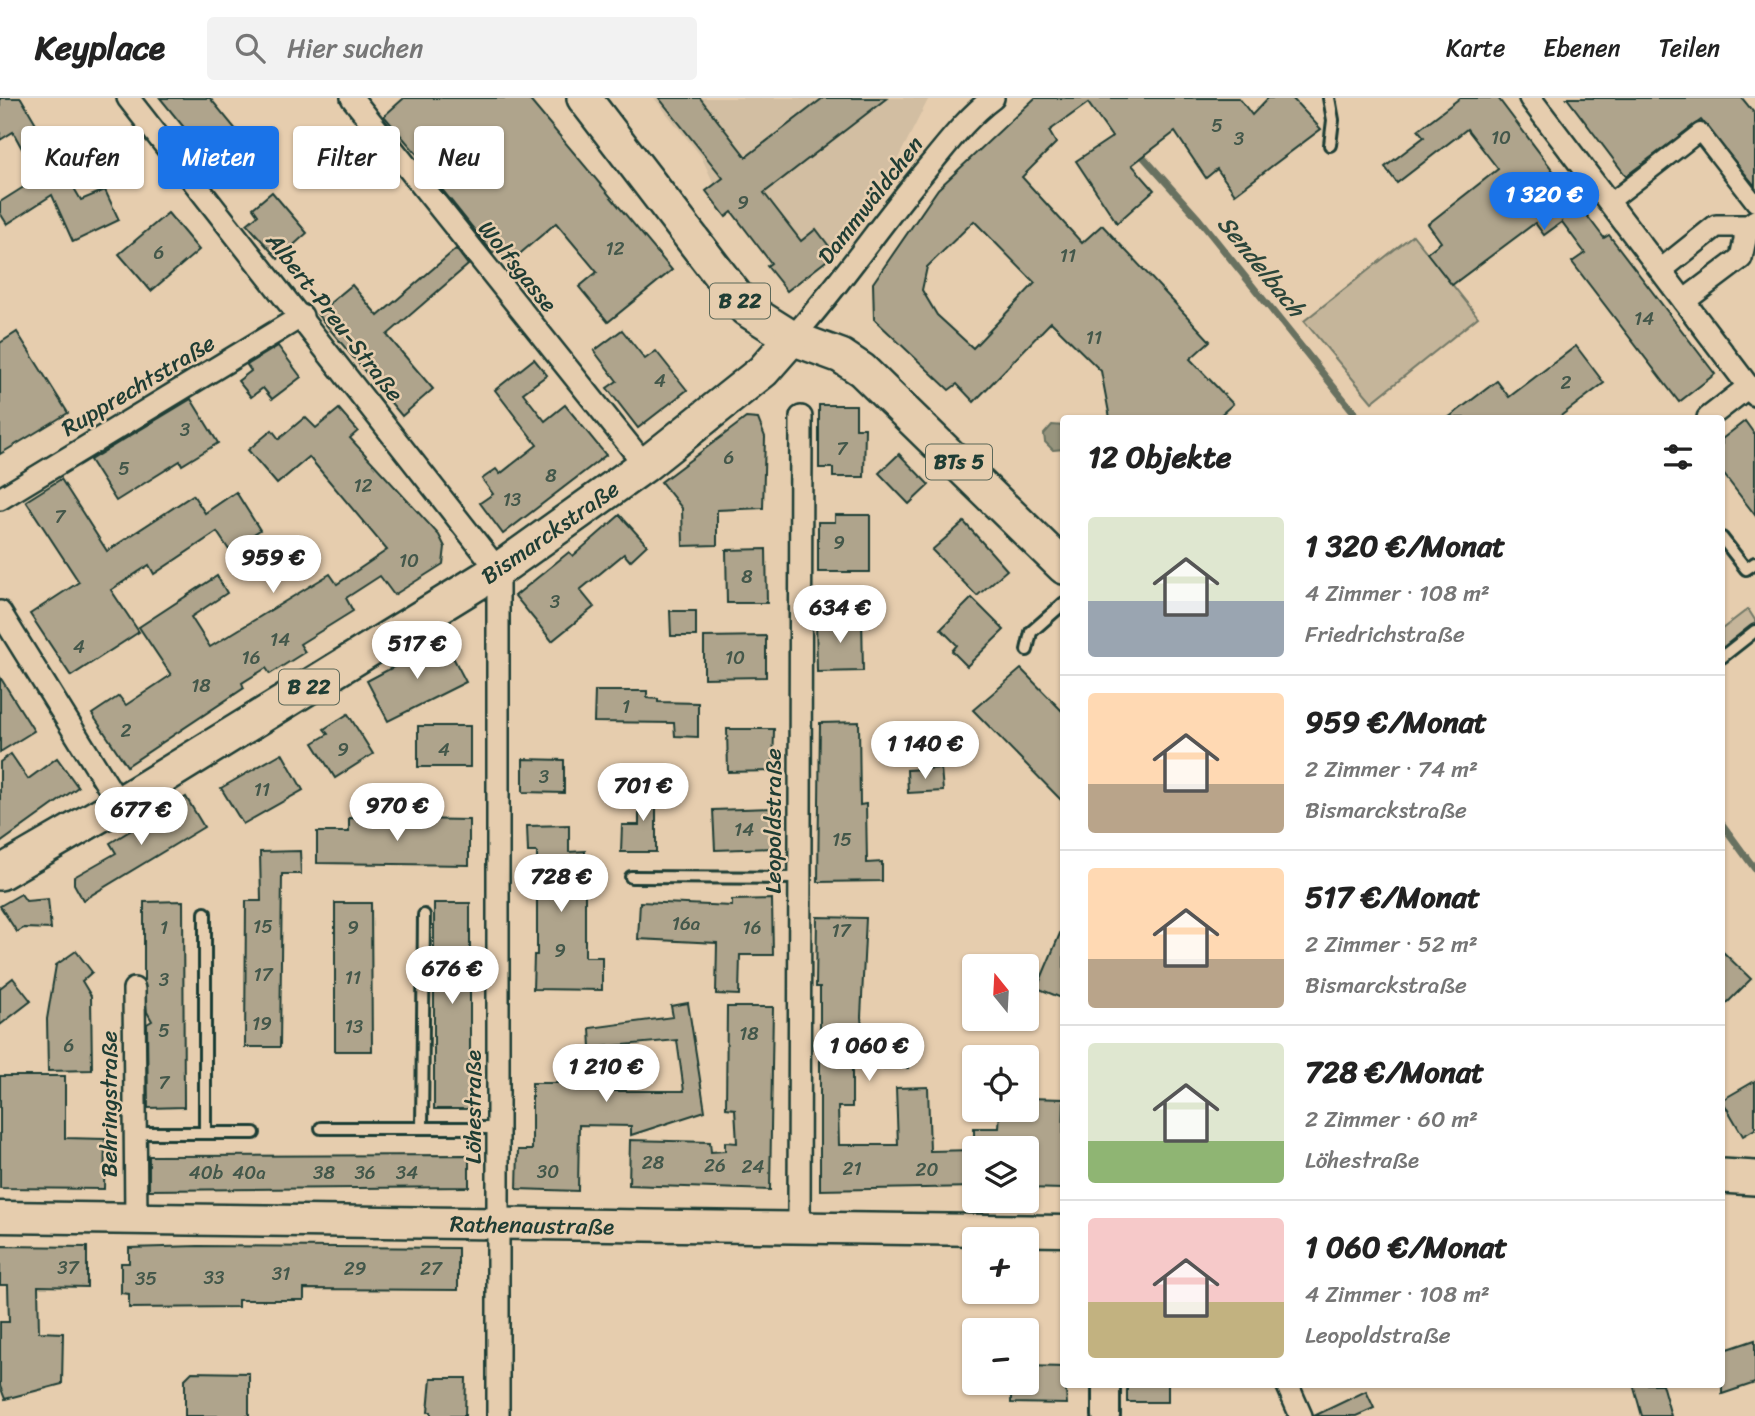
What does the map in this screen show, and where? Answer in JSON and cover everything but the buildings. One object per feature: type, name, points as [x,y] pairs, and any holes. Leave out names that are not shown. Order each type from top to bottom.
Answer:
[{"type":"main road","name":"B 22","points":[[584,98],[746,309],[792,338]]},
{"type":"main road","name":"Bismarckstraße","points":[[0,873],[119,804],[498,570],[645,465],[763,371],[792,338]]},
{"type":"main road","name":"BTs 5","points":[[792,338],[841,356],[862,370],[1060,563]]},
{"type":"main road","name":"Rathenaustraße","points":[[0,1217],[1060,1231]]},
{"type":"street","name":"Albert-Preu-Straße","points":[[128,98],[302,316],[498,570]]},
{"type":"street","name":"Wolfsgasse","points":[[352,98],[645,465]]},
{"type":"street","name":"Dammwäldchen","points":[[792,338],[832,294],[970,104],[993,98]]},
{"type":"street","points":[[1530,98],[1752,391],[1714,415]]},
{"type":"street","points":[[1609,203],[1700,132],[1755,203]]},
{"type":"street","points":[[1661,270],[1716,226],[1751,223],[1741,258],[1684,301]]},
{"type":"street","name":"Rupprechtstraße","points":[[0,499],[302,316]]},
{"type":"street","name":"Leopoldstraße","points":[[799,1226],[802,416]]},
{"type":"street","name":"Löhestraße","points":[[498,570],[498,1416]]},
{"type":"street","points":[[0,612],[119,804]]},
{"type":"street","name":"Behringstraße","points":[[134,989],[136,1219]]},
{"type":"street","points":[[1106,1388],[1106,1416]]},
{"type":"street","points":[[1289,1388],[1301,1416]]},
{"type":"lane","points":[[1329,98],[1333,120],[1330,145]]},
{"type":"lane","points":[[1725,542],[1746,569],[1755,563]]},
{"type":"lane","points":[[1027,650],[1031,632],[1060,607]]},
{"type":"lane","points":[[1725,655],[1755,631]]},
{"type":"lane","points":[[631,877],[799,878]]},
{"type":"lane","points":[[205,913],[205,1133]]},
{"type":"lane","points":[[422,1128],[424,915]]},
{"type":"lane","points":[[321,1128],[499,1128]]},
{"type":"lane","points":[[135,1133],[254,1133]]},
{"type":"shaded area","points":[[654,98],[929,98],[868,217],[835,254],[787,291],[767,266],[771,262],[733,212],[726,217],[706,191],[714,184],[701,156]]},
{"type":"shaded area","points":[[1413,235],[1478,317],[1372,402],[1304,321]]},
{"type":"shaded area","points":[[1052,425],[1060,426],[1060,449],[1053,450],[1045,442],[1044,434]]},
{"type":"shaded area","points":[[1748,609],[1755,620],[1755,628],[1725,651],[1725,627]]},
{"type":"waterway","name":"Sendelbach","points":[[1137,150],[1197,217],[1356,415]]},
{"type":"waterway","name":"Sendelbach","points":[[1725,828],[1755,869]]}]
